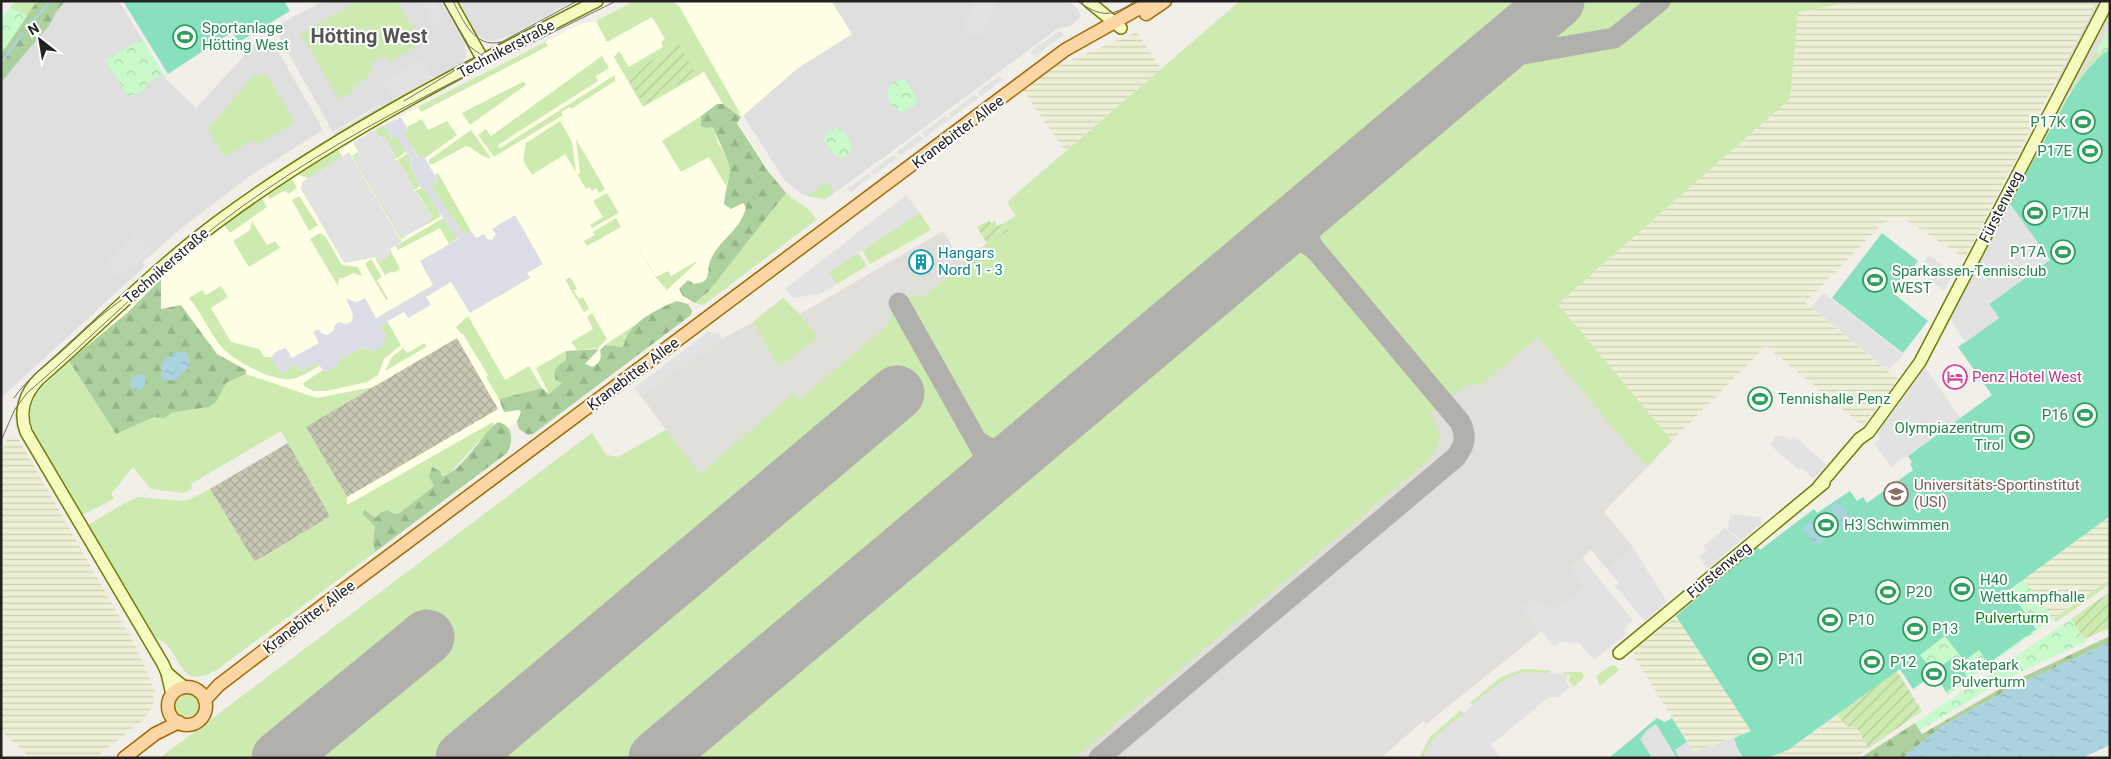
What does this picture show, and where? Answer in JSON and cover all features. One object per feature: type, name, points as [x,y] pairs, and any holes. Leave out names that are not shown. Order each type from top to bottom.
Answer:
[{"type":"main road","name":"Kranebitter Allee","points":[[1117,25],[1152,1]]},
{"type":"main road","name":"Kranebitter Allee","points":[[202,695],[219,685],[1048,64],[1117,25],[1165,1]]},
{"type":"main road","points":[[184,687],[202,695],[205,712],[201,718],[191,724],[179,722],[173,718],[168,706],[172,695],[179,688],[184,687]]},
{"type":"main road","points":[[155,734],[169,711]]},
{"type":"main road","points":[[124,758],[155,734],[179,722]]},
{"type":"street","points":[[450,1],[483,60]]},
{"type":"street","name":"Technikerstraße","points":[[184,687],[167,672],[26,432],[22,414],[29,392],[39,379],[184,249],[226,216],[291,170],[483,60],[597,1]]},
{"type":"street","points":[[1088,1],[1117,25]]},
{"type":"street","name":"Fürstenweg","points":[[1619,653],[1819,486],[1832,468],[1859,439],[1869,432],[1920,362],[2108,1]]},
{"type":"street","name":"Technikerstraße","points":[[167,672],[172,695]]},
{"type":"shaded area","points":[[67,1],[119,1],[166,79],[196,108],[256,43],[265,46],[274,44],[323,130],[250,176],[179,230],[143,262],[144,267],[1,398],[1,83],[31,44],[45,31],[58,7]]},
{"type":"shaded area","points":[[323,1],[441,1],[465,44],[466,57],[459,66],[438,78],[430,76],[421,60],[384,82],[393,99],[392,105],[385,108],[378,105],[333,132],[277,33],[282,23]]},
{"type":"shaded area","points":[[422,1],[435,1],[439,8],[437,11],[442,10],[446,17],[431,26],[426,18],[430,16]]},
{"type":"shaded area","points":[[457,1],[574,1],[511,35],[493,41],[476,35]]},
{"type":"shaded area","points":[[634,1],[831,1],[852,34],[798,68],[737,121],[777,183],[689,303],[509,427],[342,521],[292,424],[205,408],[171,413],[69,361],[186,256],[231,221],[291,179],[374,130],[580,24],[594,22]]},
{"type":"shaded area","points":[[831,1],[1068,1],[1078,9],[1081,17],[1071,26],[1057,29],[891,152],[823,199],[803,195],[785,181],[743,115],[798,68],[852,34]]},
{"type":"shaded area","points":[[974,1],[998,1],[981,38],[962,30]]},
{"type":"shaded area","points":[[1240,1],[1855,1],[1798,12],[1558,304],[1672,441],[1604,512],[1633,547],[1607,569],[1591,550],[1570,568],[1585,586],[1553,613],[1546,604],[1538,604],[1534,600],[1522,608],[1541,632],[1426,724],[1423,721],[1381,758],[160,758],[592,433],[606,455],[618,457],[666,430],[641,396],[729,335],[753,322],[783,298],[800,314],[943,231],[960,259],[1009,231],[1004,223],[1016,216],[1007,202]]},
{"type":"shaded area","points":[[1855,1],[2097,1],[1965,258],[1906,220],[1898,217],[1882,224],[1805,303],[1898,379],[1863,426],[1766,346],[1672,441],[1558,304],[1790,99],[1798,12]]},
{"type":"shaded area","points":[[2097,1],[2110,1],[2110,50],[2095,60],[2072,92],[2056,81]]},
{"type":"shaded area","points":[[1059,31],[1065,34],[1035,56],[1030,52]]},
{"type":"shaded area","points":[[1137,32],[1161,69],[1065,151],[1022,89],[1050,69]]},
{"type":"shaded area","points":[[421,60],[433,80],[395,102],[383,82]]},
{"type":"shaded area","points":[[1032,65],[1033,67],[940,137],[939,134]]},
{"type":"shaded area","points":[[999,76],[1004,79],[851,192],[847,189],[867,174],[872,176],[874,174],[870,172],[893,155],[897,157],[900,155],[896,152],[919,135],[923,138],[925,136],[922,133],[945,116],[950,118],[951,116],[948,114],[974,95],[979,97],[981,95],[977,92]]},
{"type":"shaded area","points":[[2067,91],[2070,92],[2026,174],[2023,172]]},
{"type":"shaded area","points":[[379,106],[381,110],[336,137],[334,133]]},
{"type":"shaded area","points":[[401,117],[408,129],[404,133],[418,158],[424,156],[438,181],[431,185],[438,198],[464,234],[471,231],[476,238],[484,234],[487,239],[492,240],[496,234],[492,229],[515,215],[543,264],[527,273],[530,278],[470,313],[451,282],[426,297],[431,305],[408,318],[404,312],[381,325],[386,334],[383,346],[374,351],[361,348],[338,361],[337,366],[328,371],[323,370],[317,363],[302,372],[297,364],[281,374],[271,357],[277,351],[286,348],[292,358],[319,343],[313,332],[319,329],[321,333],[327,335],[333,331],[335,325],[339,322],[346,324],[352,321],[353,314],[346,299],[357,302],[365,298],[376,318],[433,285],[420,261],[458,239],[424,188],[422,189],[420,186],[409,162],[411,161],[397,137],[392,139],[384,125]]},
{"type":"shaded area","points":[[374,130],[379,137],[385,137],[396,156],[394,160],[399,162],[414,187],[413,191],[417,193],[432,217],[426,225],[402,238],[355,159],[359,153],[353,143]]},
{"type":"shaded area","points":[[935,137],[936,140],[857,199],[855,197]]},
{"type":"shaded area","points":[[349,152],[402,242],[388,250],[391,255],[380,262],[377,257],[344,263],[301,189],[302,182]]},
{"type":"shaded area","points":[[906,195],[920,213],[829,272],[837,284],[820,294],[793,298],[785,289]]},
{"type":"shaded area","points":[[2010,204],[2050,260],[1989,304],[1999,318],[1966,342],[1949,318],[2001,216],[2003,218]]},
{"type":"shaded area","points":[[135,233],[153,250],[117,279],[107,263]]},
{"type":"shaded area","points":[[1929,255],[1953,273],[1944,291],[1918,270]]},
{"type":"shaded area","points":[[1824,293],[1904,355],[1888,370],[1811,307]]},
{"type":"shaded area","points":[[709,331],[713,334],[718,333],[723,340],[641,396],[634,388]]},
{"type":"shaded area","points":[[457,338],[498,409],[347,497],[305,427]]},
{"type":"shaded area","points":[[1925,367],[1960,418],[1891,467],[1874,443],[1880,439],[1877,434]]},
{"type":"shaded area","points":[[9,435],[18,438],[137,648],[155,691],[153,706],[142,721],[95,758],[31,758],[1,731],[1,454]]},
{"type":"shaded area","points":[[1777,435],[1787,437],[1790,440],[1794,436],[1827,465],[1813,479],[1802,468],[1799,470],[1770,445]]},
{"type":"shaded area","points":[[288,443],[331,517],[254,562],[210,489]]},
{"type":"shaded area","points":[[1730,514],[1761,517],[1761,524],[1741,540],[1728,529]]},
{"type":"shaded area","points":[[2110,516],[2110,579],[2053,619],[2024,579]]},
{"type":"shaded area","points":[[1725,528],[1740,541],[1707,569],[1700,556],[1706,551],[1703,546]]},
{"type":"shaded area","points":[[1633,547],[1667,602],[1645,621],[1615,586],[1619,583],[1607,569]]},
{"type":"shaded area","points":[[1582,558],[1633,620],[1626,626],[1625,636],[1594,660],[1579,643],[1560,642],[1554,647],[1521,608],[1535,597],[1538,604],[1546,604],[1553,613],[1585,586],[1570,568]]},
{"type":"shaded area","points":[[1676,616],[1751,731],[1694,752],[1634,657],[1635,649]]},
{"type":"shaded area","points":[[1525,672],[1567,674],[1566,682],[1570,687],[1558,697],[1549,697],[1491,745],[1499,756],[1497,758],[1423,758],[1432,740],[1490,690],[1511,676]]},
{"type":"shaded area","points":[[1837,716],[1846,726],[1856,727],[1869,748],[1854,758],[1767,758],[1788,750]]},
{"type":"shaded area","points":[[1656,724],[1677,758],[1652,758],[1640,739],[1647,730]]},
{"type":"shaded area","points":[[1734,738],[1743,758],[1680,758],[1675,750],[1687,742],[1694,752]]},
{"type":"green space","points":[[16,1],[37,1],[27,16],[10,8]]},
{"type":"green space","points":[[37,1],[67,1],[59,8],[47,28],[1,83],[1,54]]},
{"type":"green space","name":"Sportanlage Hötting West","points":[[123,1],[284,1],[290,11],[239,42],[232,32],[168,74]]},
{"type":"green space","points":[[357,1],[397,1],[422,43],[389,62],[385,55],[370,63],[374,71],[366,76],[368,78],[352,87],[354,91],[339,99],[301,34]]},
{"type":"green space","points":[[634,1],[672,1],[679,6],[740,113],[738,114],[723,104],[704,72],[643,107],[614,57],[619,51],[629,67],[663,47],[661,42],[665,39],[652,17],[607,42],[596,21]]},
{"type":"green space","points":[[1240,1],[1855,1],[1798,12],[1790,99],[1558,304],[1672,441],[1648,466],[1629,447],[1538,337],[1483,383],[1465,386],[1430,414],[1439,433],[1439,439],[1436,449],[1426,462],[1075,758],[160,758],[592,433],[606,455],[618,457],[666,430],[700,474],[794,393],[799,400],[888,325],[893,309],[899,303],[907,297],[924,296],[963,265],[965,257],[1009,231],[1004,223],[1016,216],[1007,202]]},
{"type":"green space","points":[[10,8],[27,16],[1,54],[1,19]]},
{"type":"green space","points":[[2110,25],[2110,50],[2100,54],[2096,51]]},
{"type":"green space","points":[[142,39],[163,74],[145,85],[146,88],[129,98],[105,60]]},
{"type":"green space","points":[[545,42],[548,46],[421,112],[418,107]]},
{"type":"green space","points":[[2110,43],[2110,50],[2093,62],[2072,93],[2070,92],[2096,51]]},
{"type":"green space","points":[[679,44],[696,74],[644,105],[626,75]]},
{"type":"green space","points":[[2109,50],[2110,516],[2009,590],[2036,629],[1989,663],[1979,650],[1964,661],[1945,636],[1920,655],[1928,665],[1938,668],[1954,657],[1967,677],[1946,692],[1941,684],[1924,681],[1913,689],[1900,669],[1788,750],[1767,758],[1743,758],[1734,738],[1751,731],[1676,616],[1757,547],[1760,550],[1814,509],[1817,513],[1850,491],[1857,501],[1863,497],[1867,503],[1913,470],[1910,464],[1912,462],[1908,456],[1992,395],[1958,347],[1999,318],[1989,304],[2050,260],[2010,204],[2054,120],[2083,76]]},
{"type":"green space","points":[[602,56],[609,68],[596,76],[598,81],[498,145],[500,148],[615,75],[615,81],[571,109],[570,107],[561,112],[563,115],[494,157],[478,135],[486,129],[491,136]]},
{"type":"green space","points":[[254,75],[268,76],[295,123],[256,145],[253,140],[224,157],[208,129]]},
{"type":"green space","points":[[524,81],[526,85],[470,125],[462,113]]},
{"type":"green space","points":[[906,81],[917,98],[914,106],[902,112],[892,105],[888,95],[890,86],[894,82]]},
{"type":"green space","points":[[717,104],[723,104],[741,117],[737,123],[768,171],[786,193],[709,291],[695,303],[683,296],[679,289],[688,280],[694,284],[700,283],[707,278],[711,259],[740,222],[746,207],[743,203],[731,209],[724,204],[730,172],[729,163],[713,127],[706,128],[701,126],[701,116]]},
{"type":"green space","points":[[701,116],[701,126],[713,127],[718,143],[728,160],[731,171],[726,186],[709,157],[681,172],[662,141]]},
{"type":"green space","points":[[422,119],[428,130],[447,121],[457,135],[425,158],[419,158],[403,133],[408,130],[407,127]]},
{"type":"green space","points":[[560,121],[572,142],[576,172],[565,154],[532,175],[523,160],[526,143]]},
{"type":"green space","points":[[384,125],[392,139],[397,136],[406,152],[394,160],[382,136],[378,137],[374,130]]},
{"type":"green space","points":[[836,128],[850,140],[851,151],[844,157],[835,156],[824,140],[826,133]]},
{"type":"green space","points":[[471,130],[491,158],[484,157],[466,146],[433,164],[429,164],[429,160]]},
{"type":"green space","points":[[576,139],[605,189],[599,193],[596,188],[592,191],[589,187],[586,189],[578,175],[580,173]]},
{"type":"green space","points":[[337,149],[343,157],[308,179],[298,174]]},
{"type":"green space","points":[[358,152],[406,237],[401,239],[352,156]]},
{"type":"green space","points":[[407,154],[411,161],[409,163],[420,186],[413,191],[414,187],[399,162],[395,161]]},
{"type":"green space","points":[[438,173],[471,231],[464,235],[431,185],[438,181],[435,175]]},
{"type":"green space","points":[[291,178],[297,188],[288,194],[285,190],[270,199],[267,195]]},
{"type":"green space","points":[[827,181],[834,193],[825,199],[807,196]]},
{"type":"green space","points":[[424,187],[441,216],[426,225],[432,217],[418,193],[413,192]]},
{"type":"green space","points":[[607,193],[619,213],[592,228],[590,225],[603,217],[593,201]]},
{"type":"green space","points":[[786,193],[811,211],[816,220],[705,304],[695,303],[709,291]]},
{"type":"green space","points":[[299,196],[318,225],[309,231],[292,200]]},
{"type":"green space","points":[[262,198],[267,207],[230,233],[224,225]]},
{"type":"green space","points":[[920,213],[931,230],[870,264],[862,250]]},
{"type":"green space","points":[[443,218],[458,238],[449,244],[440,228],[398,250],[396,246]]},
{"type":"green space","points":[[616,218],[621,227],[587,246],[584,241],[595,235],[593,232]]},
{"type":"green space","points":[[989,220],[991,223],[995,221],[998,226],[1004,223],[1009,231],[987,244],[977,227]]},
{"type":"green space","points":[[252,221],[267,245],[275,241],[280,248],[249,267],[233,241],[250,230]]},
{"type":"green space","points":[[625,224],[656,277],[668,271],[671,276],[697,261],[696,263],[667,290],[656,278]]},
{"type":"green space","points":[[320,233],[325,236],[342,265],[358,267],[362,276],[353,273],[339,278],[338,286],[310,239]]},
{"type":"green space","name":"Sparkassen-Tennisclub WEST","points":[[1882,233],[1918,261],[1893,293],[1928,321],[1903,353],[1832,298]]},
{"type":"green space","points":[[390,249],[400,269],[385,275],[375,258],[377,257],[380,262]]},
{"type":"green space","points":[[858,253],[867,266],[837,284],[828,272]]},
{"type":"green space","points":[[371,259],[382,277],[377,280],[388,299],[386,300],[366,266],[366,263]]},
{"type":"green space","points":[[570,277],[577,288],[574,291],[579,299],[583,297],[589,309],[584,312],[565,280]]},
{"type":"green space","points":[[161,279],[161,309],[181,305],[217,354],[246,370],[246,374],[226,383],[216,402],[209,407],[171,413],[165,418],[154,417],[116,434],[69,361],[127,313]]},
{"type":"green space","points":[[221,286],[228,297],[211,308],[231,342],[259,349],[264,357],[271,357],[281,374],[297,364],[317,363],[319,366],[298,377],[283,379],[263,373],[232,356],[219,344],[189,298],[202,290],[206,295]]},
{"type":"green space","points":[[783,298],[818,337],[779,367],[753,322]]},
{"type":"green space","points":[[677,301],[688,304],[692,311],[691,315],[533,434],[528,435],[519,429],[517,422],[521,412],[519,410],[504,412],[499,399],[542,388],[549,394],[562,383],[555,379],[555,370],[566,360],[566,351],[599,349],[585,364],[593,367],[600,360],[600,350],[605,345],[622,347],[631,330],[642,319],[656,310]]},
{"type":"green space","points":[[592,313],[607,339],[598,348],[577,350],[571,342],[593,329],[587,317]]},
{"type":"green space","points":[[468,316],[505,380],[529,366],[542,388],[499,399],[486,377],[488,375],[463,334],[456,327]]},
{"type":"green space","points":[[387,321],[401,345],[384,359],[378,375],[367,382],[326,391],[314,391],[305,387],[303,383],[323,370],[328,371],[338,361],[361,348],[374,351],[381,325]]},
{"type":"green space","points":[[636,324],[626,337],[622,347],[605,345]]},
{"type":"green space","points":[[425,343],[426,347],[385,371],[392,357],[403,348],[407,353]]},
{"type":"green space","points":[[566,351],[566,360],[557,366],[563,383],[549,394],[536,368]]},
{"type":"green space","points":[[69,361],[116,434],[155,416],[165,418],[171,413],[205,408],[226,383],[246,374],[317,398],[373,387],[306,427],[347,497],[347,505],[493,422],[494,425],[450,473],[429,477],[434,486],[401,512],[396,514],[392,511],[376,518],[363,511],[363,515],[375,525],[373,543],[375,552],[218,669],[206,675],[191,676],[185,672],[167,645],[154,637],[88,525],[138,497],[181,501],[188,500],[210,489],[255,562],[330,516],[281,431],[191,484],[192,489],[184,493],[151,489],[133,467],[111,494],[114,499],[82,515],[35,436],[29,416],[32,401],[37,392]]},
{"type":"green space","points":[[14,412],[17,413],[21,434],[145,645],[17,430]]},
{"type":"green space","points":[[498,422],[507,426],[511,434],[511,444],[507,453],[375,552],[373,543],[375,526],[363,515],[363,511],[365,510],[376,518],[380,513],[387,510],[396,514],[401,512],[434,486],[429,477],[432,467],[440,471],[442,476],[450,473]]},
{"type":"green space","name":"Pulverturm","points":[[2024,579],[2053,619],[1948,695],[1941,684],[1924,682],[1913,689],[1919,655]]},
{"type":"green space","points":[[2110,579],[2110,584],[2056,622],[2053,619]]},
{"type":"green space","points":[[2110,592],[2110,628],[2084,639],[2071,619]]},
{"type":"green space","name":"Pulverturm","points":[[2071,619],[2085,642],[2006,679],[1920,730],[1915,723]]},
{"type":"green space","points":[[2110,636],[2110,642],[2011,688],[1943,726],[1902,758],[1860,758],[1915,723],[1922,734],[2010,683]]},
{"type":"green space","points":[[1612,665],[1616,666],[1619,670],[1600,686],[1596,676]]},
{"type":"green space","points":[[1523,669],[1550,670],[1549,673],[1525,674],[1507,679],[1473,705],[1470,703],[1501,677]]},
{"type":"green space","points":[[1897,671],[1922,711],[1869,748],[1856,727],[1846,726],[1837,715]]},
{"type":"green space","points":[[1564,672],[1582,672],[1584,677],[1574,687],[1569,681],[1570,675],[1563,674]]},
{"type":"green space","points":[[187,693],[196,697],[200,706],[196,715],[187,719],[178,715],[174,706],[178,697]]},
{"type":"green space","points":[[1461,710],[1464,713],[1432,740],[1423,758],[1419,758],[1430,737]]},
{"type":"green space","points":[[1657,718],[1665,722],[1672,718],[1687,742],[1675,750],[1680,758],[1609,758]]},
{"type":"water","points":[[180,351],[186,353],[190,360],[188,369],[173,381],[162,379],[162,364],[170,355]]},
{"type":"water","points":[[139,374],[145,376],[146,384],[139,391],[130,387],[131,378]]},
{"type":"water","points":[[1839,502],[1852,520],[1843,526],[1830,508]]},
{"type":"water","points":[[1828,509],[1842,527],[1816,546],[1803,528]]},
{"type":"water","points":[[2110,642],[2110,745],[2082,758],[1902,758],[1943,726],[2011,688]]},
{"type":"waterway","points":[[29,26],[50,1]]},
{"type":"waterway","points":[[1,62],[22,35]]},
{"type":"taxiway","points":[[1479,67],[1494,59],[1614,38],[1660,1]]},
{"type":"taxiway","points":[[1099,758],[1456,457],[1461,448],[1464,436],[1460,422],[1313,247],[1310,241],[1309,222],[1313,211],[1321,201]]},
{"type":"taxiway","points":[[1263,248],[1289,239],[1302,242],[1315,250]]},
{"type":"taxiway","points":[[899,303],[983,452],[984,473],[972,492]]},
{"type":"taxiway","points":[[979,442],[995,450],[1008,451],[1036,438]]},
{"type":"runway","points":[[656,758],[1557,1]]},
{"type":"runway","points":[[463,758],[897,393]]},
{"type":"runway","points":[[279,758],[427,637]]},
{"type":"tram line","points":[[443,1],[469,46],[484,57]]},
{"type":"tram line","points":[[453,1],[465,24],[477,37],[492,43],[501,42]]},
{"type":"tram line","points":[[404,101],[505,40],[577,1]]},
{"type":"tram line","points":[[1,441],[15,409],[27,393],[170,264],[220,223],[266,190],[362,130],[463,77],[616,1]]},
{"type":"tram line","points":[[1077,1],[1100,13],[1112,13],[1127,7],[1135,1]]},
{"type":"tram line","points":[[1106,1],[1125,1]]},
{"type":"tram line","points":[[14,398],[36,374],[123,299]]},
{"type":"place","name":"Sportanlage Hötting West","points":[[185,37]]},
{"type":"place","name":"P17K","points":[[2083,122]]},
{"type":"place","name":"P17E","points":[[2090,151]]},
{"type":"place","name":"P17H","points":[[2035,213]]},
{"type":"place","name":"P17A","points":[[2063,252]]},
{"type":"place","name":"Hangars Nord 1 - 3","points":[[921,262]]},
{"type":"place","name":"Sparkassen-Tennisclub WEST","points":[[1875,280]]},
{"type":"place","name":"Penz Hotel West","points":[[1955,377]]},
{"type":"place","name":"Tennishalle Penz","points":[[1760,399]]},
{"type":"place","name":"P16","points":[[2085,415]]},
{"type":"place","name":"Olympiazentrum Tirol","points":[[2022,437]]},
{"type":"place","name":"Universitäts-Sportinstitut (USI)","points":[[1896,494]]},
{"type":"place","name":"H3 Schwimmen","points":[[1826,525]]},
{"type":"place","name":"H40 Wettkampfhalle","points":[[1962,589]]},
{"type":"place","name":"P20","points":[[1888,592]]},
{"type":"place","name":"P10","points":[[1830,620]]},
{"type":"place","name":"P13","points":[[1915,629]]},
{"type":"place","name":"P11","points":[[1760,659]]},
{"type":"place","name":"P12","points":[[1872,662]]},
{"type":"place","name":"Skatepark Pulverturm","points":[[1934,674]]},
{"type":"district","name":"Hötting West","points":[[369,36]]}]
